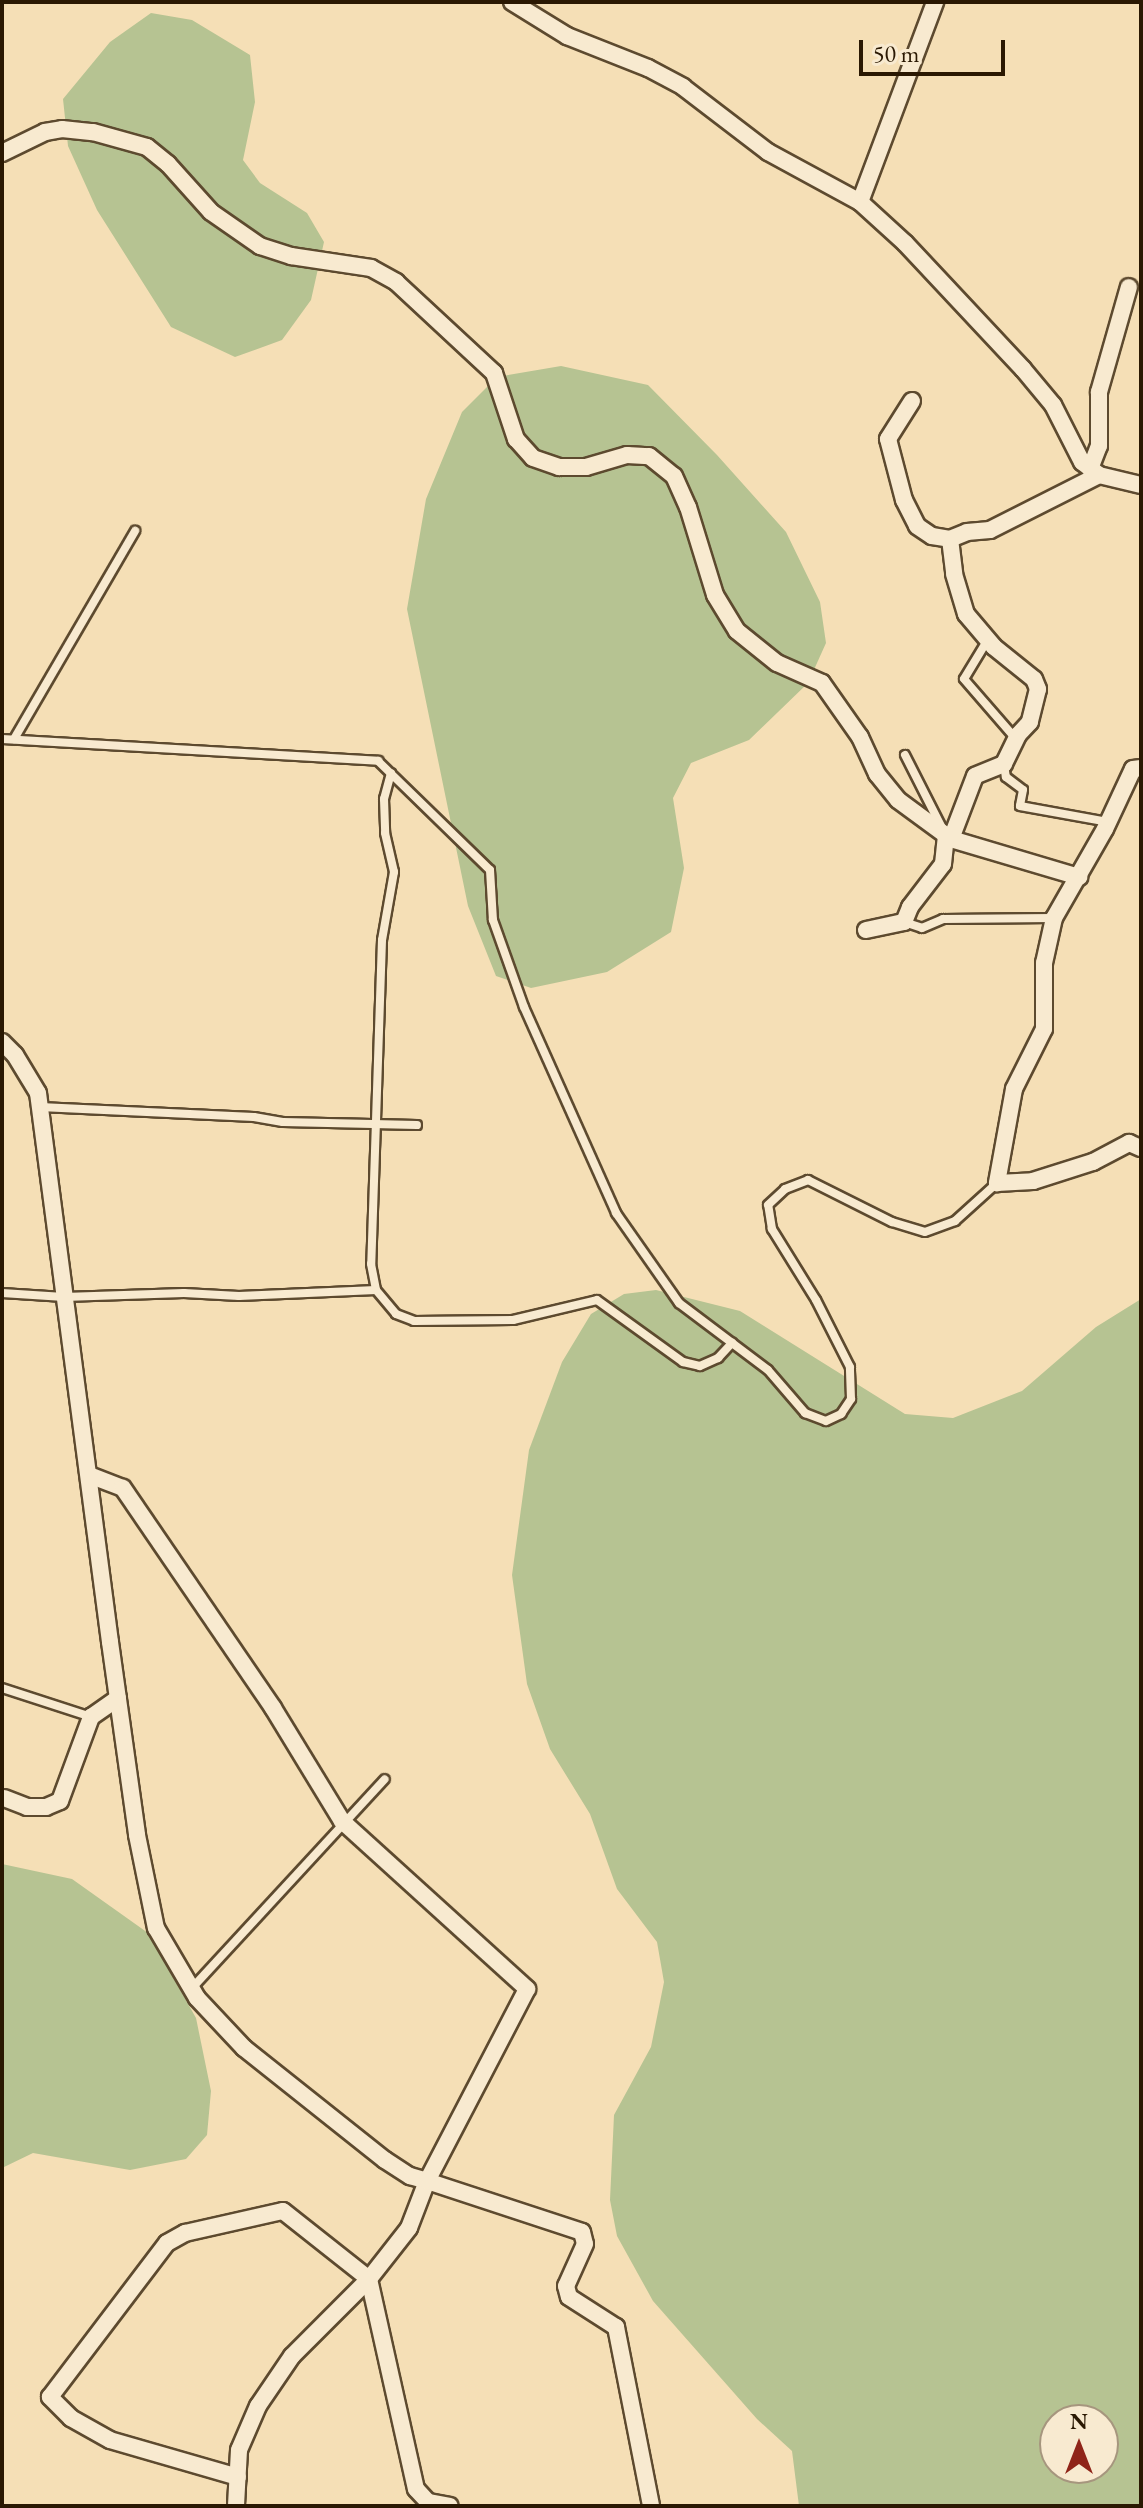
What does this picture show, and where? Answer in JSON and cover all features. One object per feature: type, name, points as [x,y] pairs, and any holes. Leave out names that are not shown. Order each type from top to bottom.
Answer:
[{"type":"street","points":[[512,2],[567,36],[648,68],[683,87],[768,152],[860,202],[905,243],[1023,369],[1053,405],[1082,462],[1094,472],[1141,485]]},
{"type":"street","points":[[860,202],[935,2]]},
{"type":"street","points":[[2,153],[45,132],[62,129],[93,132],[147,147],[168,164],[211,212],[260,246],[291,256],[371,268],[396,282],[494,373],[516,439],[533,458],[559,467],[586,467],[627,455],[649,456],[674,476],[688,507],[715,595],[737,631],[777,663],[822,683],[891,791],[949,838],[1079,877]]},
{"type":"street","points":[[912,401],[888,439],[904,500],[917,526],[932,536],[950,539],[967,532],[990,530],[1094,472],[1099,446],[1099,392],[1129,287]]},
{"type":"street","points":[[866,930],[904,922],[910,907],[943,864],[949,838],[975,776],[1004,764],[1016,739],[1030,722],[1038,689],[1034,679],[988,640],[966,614],[954,574],[950,539]]},
{"type":"street","points":[[1137,1142],[1093,1162],[1033,1181],[997,1183],[1014,1089],[1044,1029],[1044,963],[1054,918],[1079,877],[1133,769],[1141,768]]},
{"type":"street","points":[[2,1042],[15,1055],[38,1093],[137,1835],[156,1928],[191,1988],[244,2048],[385,2160],[410,2176],[582,2232],[585,2244],[566,2286],[569,2297],[616,2327],[651,2506]]},
{"type":"street","points":[[89,1475],[123,1488],[273,1708],[342,1821],[527,1989],[427,2181],[409,2228],[369,2279],[292,2356],[258,2406],[239,2450],[236,2506]]},
{"type":"street","points":[[4,1798],[27,1807],[46,1807],[60,1801],[91,1717],[118,1698]]},
{"type":"street","points":[[238,2477],[110,2440],[71,2418],[50,2397],[167,2243],[185,2233],[283,2211],[369,2279],[416,2489],[428,2502],[450,2506]]},
{"type":"lane","points":[[14,739],[135,531]]},
{"type":"lane","points":[[988,640],[964,679],[1016,739]]},
{"type":"lane","points":[[2,739],[378,761],[490,870],[493,920],[524,1007],[616,1213],[679,1303],[768,1370],[805,1413],[826,1421],[841,1414],[851,1399],[850,1367],[816,1300],[772,1229],[768,1205],[785,1189],[808,1180],[892,1222],[925,1232],[955,1221],[997,1183]]},
{"type":"lane","points":[[905,755],[949,838]]},
{"type":"lane","points":[[1004,764],[1006,777],[1023,790],[1020,806],[1108,822]]},
{"type":"lane","points":[[391,773],[384,799],[385,833],[394,872],[382,940],[371,1264],[376,1290],[396,1314],[414,1321],[513,1320],[597,1300],[683,1362],[700,1366],[718,1358],[732,1343]]},
{"type":"lane","points":[[904,922],[922,928],[943,919],[992,916],[1054,918]]},
{"type":"lane","points":[[39,1107],[254,1117],[283,1122],[417,1125]]},
{"type":"lane","points":[[2,1293],[64,1297],[304,1295],[376,1290]]},
{"type":"lane","points":[[2,1688],[91,1717]]},
{"type":"lane","points":[[191,1988],[342,1821],[385,1779]]},
{"type":"green space","points":[[151,13],[192,20],[250,55],[255,102],[243,160],[260,183],[307,213],[324,242],[311,300],[282,340],[235,357],[171,327],[97,210],[68,146],[63,99],[110,42]]},
{"type":"green space","points":[[561,366],[648,385],[717,455],[786,532],[820,602],[826,643],[808,683],[749,740],[691,763],[673,798],[684,868],[671,932],[607,972],[531,988],[496,976],[468,906],[407,609],[426,499],[462,412],[497,377]]},
{"type":"green space","points":[[656,1290],[740,1311],[905,1414],[953,1418],[1022,1391],[1096,1327],[1141,1299],[1141,2506],[799,2506],[792,2451],[757,2419],[653,2301],[617,2236],[610,2200],[614,2115],[651,2047],[664,1982],[657,1942],[617,1889],[590,1814],[550,1749],[527,1684],[512,1575],[529,1450],[562,1362],[591,1314],[624,1294]]},
{"type":"green space","points":[[2,1864],[72,1879],[148,1933],[196,2018],[211,2091],[207,2135],[186,2159],[130,2170],[33,2153],[2,2168]]}]
